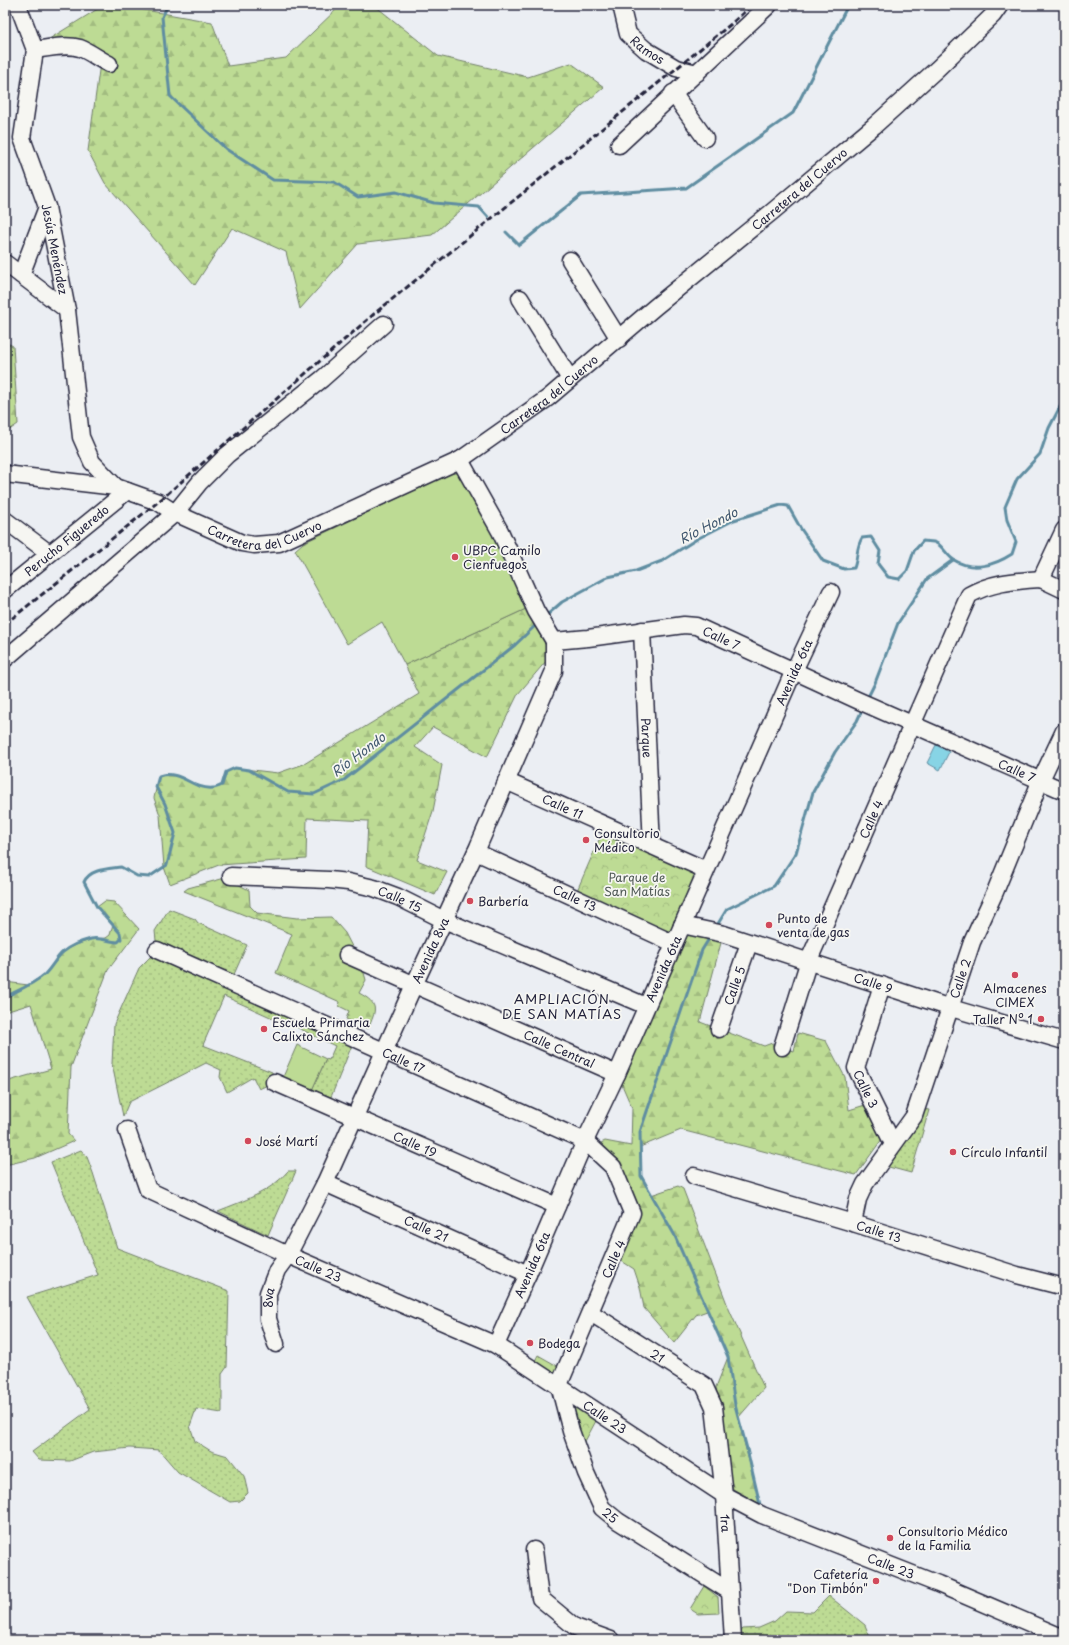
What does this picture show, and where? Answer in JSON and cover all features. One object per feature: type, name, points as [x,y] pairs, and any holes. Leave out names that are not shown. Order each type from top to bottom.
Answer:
[{"type":"street","name":"Jesús Menéndez","points":[[18,5],[35,50],[22,138],[47,207],[67,310],[81,437],[92,462],[122,489]]},
{"type":"street","name":"Ramos","points":[[620,5],[628,34],[646,50],[676,68],[697,73]]},
{"type":"street","points":[[619,145],[769,5]]},
{"type":"street","name":"Carretera del Cuervo","points":[[5,474],[122,489],[158,502],[175,513],[242,543],[254,545],[279,543],[460,460],[548,398],[874,126],[937,69],[993,15],[1000,5]]},
{"type":"street","points":[[35,50],[64,46],[74,47],[82,49],[108,64]]},
{"type":"street","points":[[673,93],[705,138]]},
{"type":"street","points":[[20,275],[47,207]]},
{"type":"street","points":[[570,260],[619,339]]},
{"type":"street","points":[[5,263],[67,310]]},
{"type":"street","points":[[520,298],[570,379]]},
{"type":"street","points":[[5,659],[175,513],[200,482],[227,455],[322,379],[384,324]]},
{"type":"street","points":[[460,460],[500,531],[536,611],[554,641]]},
{"type":"street","name":"Perucho Figueredo","points":[[5,590],[122,489]]},
{"type":"street","points":[[5,520],[49,553]]},
{"type":"street","points":[[1064,530],[1041,578],[1064,590]]},
{"type":"street","name":"Calle 4","points":[[782,1047],[809,960],[969,595],[982,587],[1041,578]]},
{"type":"street","name":"Avenida 6ta","points":[[496,1344],[674,943],[690,926],[706,870],[794,670],[831,592]]},
{"type":"street","name":"Calle 7","points":[[554,641],[684,625],[696,626],[877,709],[1040,782],[1064,791]]},
{"type":"street","name":"Parque","points":[[642,630],[652,846]]},
{"type":"street","name":"Avenida 8va","points":[[288,1255],[325,1183],[414,985],[476,852],[554,671],[554,641]]},
{"type":"street","name":"Calle 2","points":[[853,1223],[858,1199],[865,1184],[914,1116],[972,942],[1040,782],[1064,731]]},
{"type":"street","name":"Calle 11","points":[[506,781],[706,870]]},
{"type":"street","name":"Calle 13","points":[[476,852],[674,943]]},
{"type":"street","name":"Calle 15","points":[[231,876],[329,880],[348,882],[374,888],[398,897],[444,920],[646,1006]]},
{"type":"street","name":"Calle 9","points":[[690,926],[724,934],[809,960],[951,1008],[1064,1041]]},
{"type":"street","name":"Calle 5","points":[[719,1029],[750,943]]},
{"type":"street","name":"Calle 17","points":[[157,950],[585,1141]]},
{"type":"street","name":"Calle Central","points":[[347,955],[617,1074]]},
{"type":"street","name":"Calle 3","points":[[882,985],[856,1068],[893,1144]]},
{"type":"street","name":"Calle 19","points":[[274,1082],[557,1206]]},
{"type":"street","name":"Calle 23","points":[[127,1130],[148,1190],[288,1255],[496,1344],[724,1495],[762,1515],[938,1584],[1064,1638]]},
{"type":"street","name":"Calle 4","points":[[559,1385],[591,1313],[632,1213],[613,1167],[585,1141]]},
{"type":"street","name":"Calle 13","points":[[694,1176],[853,1223],[1017,1275],[1064,1287]]},
{"type":"street","name":"Calle 21","points":[[325,1183],[528,1274]]},
{"type":"street","name":"8va","points":[[276,1344],[268,1319],[268,1293],[277,1270],[288,1255]]},
{"type":"street","name":"21","points":[[591,1313],[704,1385],[714,1407]]},
{"type":"street","name":"25","points":[[559,1385],[574,1438],[586,1473],[602,1508],[618,1522],[729,1590]]},
{"type":"street","name":"1ra","points":[[714,1407],[724,1495],[733,1640]]},
{"type":"street","points":[[534,1550],[540,1598],[575,1627],[611,1640]]},
{"type":"green space","points":[[104,5],[117,5],[212,22],[228,66],[286,58],[341,5],[374,5],[438,56],[528,77],[571,63],[604,87],[432,235],[358,244],[300,309],[286,252],[232,228],[195,285],[105,183],[88,151],[101,56],[41,44]]},
{"type":"green space","points":[[5,342],[13,346],[18,424],[5,433]]},
{"type":"green space","points":[[451,473],[463,473],[528,608],[405,665],[382,622],[347,644],[295,550],[303,543]]},
{"type":"green space","points":[[528,608],[545,641],[547,660],[518,694],[487,757],[433,727],[415,747],[442,765],[433,811],[417,860],[447,872],[435,895],[366,866],[368,821],[307,818],[306,859],[219,865],[170,884],[164,867],[160,815],[154,798],[159,776],[174,775],[199,786],[214,788],[222,785],[226,772],[235,768],[278,773],[304,764],[419,694],[405,665]]},
{"type":"green space","name":"Parque de San Matías","points":[[602,833],[698,874],[672,935],[576,893]]},
{"type":"green space","points":[[225,878],[249,890],[250,906],[257,913],[297,918],[331,917],[345,933],[362,966],[366,980],[359,993],[373,1004],[374,1008],[373,1017],[368,1029],[346,1019],[349,1011],[339,1006],[340,1002],[276,973],[292,934],[184,891],[188,888]]},
{"type":"green space","points":[[105,901],[114,902],[139,929],[108,970],[71,1067],[68,1134],[74,1141],[35,1158],[5,1165],[5,1082],[51,1069],[31,1004],[5,1012],[5,982],[28,985],[45,974],[63,952],[92,939],[106,938],[110,935],[113,924],[97,907]]},
{"type":"green space","points":[[169,909],[195,919],[198,923],[247,945],[228,988],[352,1045],[331,1097],[312,1090],[326,1059],[329,1060],[335,1046],[284,1021],[277,1020],[224,996],[203,1045],[272,1072],[274,1082],[259,1089],[253,1077],[227,1092],[220,1077],[221,1070],[206,1063],[129,1102],[123,1116],[112,1064],[114,1024],[139,968],[157,950],[155,931]]},
{"type":"green space","points":[[683,930],[722,939],[700,1022],[764,1046],[772,1043],[794,1051],[798,1033],[826,1041],[845,1077],[849,1110],[865,1105],[882,1139],[856,1175],[681,1130],[640,1147],[641,1176],[651,1195],[678,1186],[683,1189],[729,1309],[764,1388],[738,1418],[760,1504],[733,1489],[725,1456],[716,1387],[728,1357],[707,1311],[696,1315],[674,1343],[644,1308],[640,1287],[634,1269],[620,1260],[638,1214],[597,1145],[605,1141],[631,1146],[632,1108],[619,1078]]},
{"type":"green space","points":[[297,1045],[326,1059],[312,1090],[283,1077]]},
{"type":"green space","points":[[923,1109],[929,1110],[911,1173],[885,1166]]},
{"type":"green space","points":[[81,1150],[87,1157],[93,1173],[117,1248],[229,1291],[227,1367],[222,1374],[222,1413],[196,1409],[190,1426],[195,1441],[211,1451],[228,1456],[244,1476],[248,1493],[240,1501],[230,1502],[178,1472],[159,1450],[130,1448],[93,1452],[70,1461],[39,1460],[32,1452],[90,1409],[27,1297],[98,1275],[51,1162]]},
{"type":"green space","points":[[288,1171],[296,1171],[268,1235],[218,1211],[265,1190],[273,1185]]},
{"type":"green space","points":[[538,1355],[561,1368],[556,1377],[534,1363]]},
{"type":"green space","points":[[567,1400],[597,1419],[582,1447]]},
{"type":"green space","points":[[704,1586],[718,1597],[719,1613],[698,1614],[690,1609]]},
{"type":"green space","points":[[829,1596],[865,1625],[869,1635],[876,1640],[737,1640],[739,1633],[743,1629],[759,1628],[775,1621],[786,1611],[813,1612]]},
{"type":"water","points":[[936,745],[949,752],[940,770],[927,763]]},
{"type":"waterway","points":[[168,5],[162,17],[170,96],[226,149],[273,180],[334,182],[358,197],[396,192],[434,203],[479,207],[488,217]]},
{"type":"waterway","points":[[506,232],[519,245],[581,195],[686,188],[793,113],[848,5]]},
{"type":"waterway","name":"Río Hondo","points":[[547,615],[562,602],[608,577],[636,571],[662,561],[697,539],[734,520],[781,505],[788,506],[801,529],[823,561],[844,569],[854,568],[860,541],[862,538],[871,537],[880,551],[878,564],[888,577],[899,579],[907,571],[914,551],[923,541],[933,542],[941,546],[949,556],[961,564],[969,566],[984,566],[991,564],[1012,554],[1016,542],[1007,520],[1005,507],[1017,479],[1040,454],[1049,428],[1064,402]]},
{"type":"waterway","points":[[867,699],[875,683],[898,623],[927,579],[953,560]]},
{"type":"waterway","name":"Río Hondo","points":[[5,997],[41,978],[61,954],[80,942],[91,939],[118,942],[121,939],[120,933],[97,907],[84,882],[90,874],[105,869],[121,867],[137,876],[149,877],[167,865],[175,833],[165,804],[156,787],[159,776],[174,775],[199,786],[214,788],[222,785],[226,772],[235,768],[249,770],[288,792],[314,794],[344,780],[515,645],[537,624]]},
{"type":"waterway","points":[[716,927],[727,909],[774,886],[796,853],[813,792],[835,752],[857,721],[863,708]]},
{"type":"waterway","points":[[710,937],[702,950],[640,1132],[641,1176],[674,1234],[728,1357],[735,1405],[761,1509]]},
{"type":"railway","points":[[5,624],[158,502],[374,314],[731,24],[752,5]]},
{"type":"place","name":"UBPC Camilo Cienfuegos","points":[[455,557]]},
{"type":"place","name":"Consultorio Médico","points":[[586,840]]},
{"type":"place","name":"Barbería","points":[[470,901]]},
{"type":"place","name":"Punto de venta de gas","points":[[769,925]]},
{"type":"place","name":"Almacenes CIMEX","points":[[1015,975]]},
{"type":"place","name":"Taller Nº 1","points":[[1041,1019]]},
{"type":"place","name":"Escuela Primaria Calixto Sánchez","points":[[264,1029]]},
{"type":"place","name":"José Martí","points":[[248,1141]]},
{"type":"place","name":"Círculo Infantil","points":[[953,1152]]},
{"type":"place","name":"Bodega","points":[[530,1343]]},
{"type":"place","name":"Consultorio Médico de la Familia","points":[[890,1538]]},
{"type":"place","name":"Cafetería \"Don Timbón\"","points":[[876,1581]]},
{"type":"district","name":"AMPLIACIÓN DE SAN MATÍAS","points":[[562,1006]]}]
